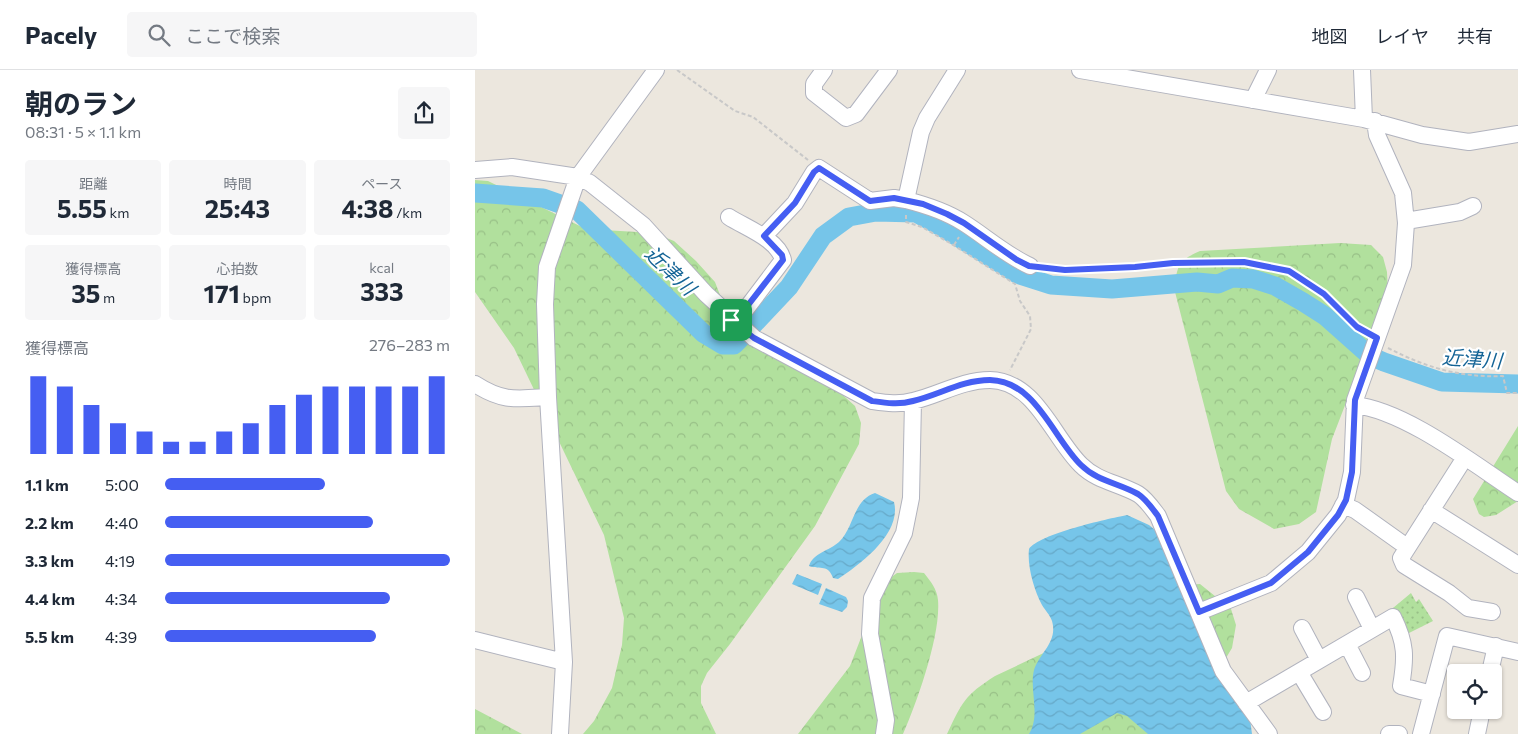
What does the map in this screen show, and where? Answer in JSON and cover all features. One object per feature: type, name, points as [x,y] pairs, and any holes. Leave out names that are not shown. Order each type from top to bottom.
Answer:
[{"type":"street","points":[[560,734],[564,662],[548,397],[545,283],[547,267],[576,181],[656,70]]},
{"type":"street","points":[[823,70],[814,84],[814,93],[846,118],[856,114],[889,70]]},
{"type":"street","points":[[907,200],[921,132],[927,118],[957,70]]},
{"type":"street","points":[[1080,70],[1370,120],[1422,135],[1469,142],[1518,134]]},
{"type":"street","points":[[1253,100],[1268,70]]},
{"type":"street","points":[[1199,612],[1271,583],[1308,552],[1338,515],[1343,505],[1352,472],[1355,405],[1403,264],[1406,221],[1403,193],[1370,120],[1362,70]]},
{"type":"street","points":[[475,170],[512,167],[576,181],[643,225],[731,320],[754,338],[872,401],[892,404],[913,401],[972,382],[991,380],[1003,383],[1024,394],[1036,405],[1070,454],[1093,476],[1138,494],[1158,516],[1223,670],[1269,734]]},
{"type":"street","points":[[764,236],[795,203],[814,172],[819,168],[870,201],[894,198],[907,200],[923,204],[964,223],[1017,260],[1029,266]]},
{"type":"street","points":[[1406,221],[1460,212],[1473,206]]},
{"type":"street","points":[[729,217],[745,228],[764,236],[782,255],[783,260],[745,309],[731,320]]},
{"type":"street","points":[[475,384],[490,393],[508,399],[548,397]]},
{"type":"street","points":[[884,734],[886,720],[870,634],[872,598],[904,533],[911,498],[913,401]]},
{"type":"street","points":[[1355,405],[1378,410],[1410,424],[1518,493]]},
{"type":"street","points":[[1464,459],[1401,558],[1404,565],[1449,593],[1468,608],[1492,612]]},
{"type":"street","points":[[1343,505],[1355,510],[1407,547]]},
{"type":"street","points":[[1431,510],[1518,565]]},
{"type":"street","points":[[1356,597],[1371,629]]},
{"type":"street","points":[[1246,703],[1393,617],[1402,634],[1406,655],[1401,686],[1432,694]]},
{"type":"street","points":[[1302,628],[1319,660]]},
{"type":"street","points":[[1421,734],[1447,636],[1518,652]]},
{"type":"street","points":[[475,640],[564,662]]},
{"type":"street","points":[[1347,644],[1362,673]]},
{"type":"street","points":[[1492,664],[1496,646]]},
{"type":"street","points":[[1299,672],[1323,712]]},
{"type":"street","points":[[1477,734],[1480,719]]},
{"type":"street","points":[[1389,734],[1399,734]]},
{"type":"path","points":[[677,70],[735,111],[753,117],[819,168]]},
{"type":"path","points":[[906,222],[922,227],[954,245],[1015,284],[1020,301],[1030,316],[1031,329],[1003,383]]},
{"type":"path","points":[[1029,266],[1065,270],[1135,267],[1173,263],[1244,262],[1272,265],[1289,271],[1324,294],[1357,327],[1377,338],[1388,348],[1415,362],[1449,373],[1482,377],[1503,376],[1507,393],[1518,393]]},
{"type":"green space","points":[[475,180],[488,181],[586,229],[654,233],[674,241],[715,282],[720,295],[719,311],[727,327],[836,389],[855,406],[861,423],[859,444],[815,526],[707,673],[701,686],[701,703],[716,734],[583,734],[594,721],[612,688],[622,645],[624,618],[604,535],[514,348],[475,292]]},
{"type":"green space","points":[[1340,243],[1371,245],[1383,257],[1387,272],[1388,294],[1332,439],[1316,512],[1299,524],[1274,529],[1239,509],[1226,491],[1174,288],[1178,268],[1183,261],[1200,251]]},
{"type":"green space","points":[[1518,426],[1518,501],[1496,515],[1484,517],[1479,514],[1473,499]]},
{"type":"green space","points":[[897,573],[924,573],[933,586],[938,600],[938,614],[927,668],[903,734],[798,734],[850,666],[882,584]]},
{"type":"green space","points":[[1200,584],[1231,609],[1236,625],[1232,648],[1180,734],[947,734],[965,700],[970,694],[995,676],[1188,585]]},
{"type":"green space","points":[[1411,593],[1416,602],[1419,599],[1433,621],[1407,634],[1393,608]]},
{"type":"green space","points":[[475,709],[522,734],[475,734]]},
{"type":"water","points":[[875,493],[894,502],[895,514],[892,525],[878,546],[858,565],[838,579],[833,578],[826,569],[809,566],[814,558],[839,542],[862,502]]},
{"type":"water","points":[[1127,515],[1149,525],[1160,534],[1250,719],[1252,734],[1148,734],[1127,716],[1117,713],[1080,734],[1029,734],[1035,711],[1034,670],[1051,641],[1053,628],[1052,621],[1036,592],[1030,570],[1029,549],[1035,543],[1059,533]]},
{"type":"water","points":[[797,574],[822,584],[818,595],[792,584]]},
{"type":"water","points":[[826,588],[846,597],[848,601],[847,607],[842,612],[819,604]]},
{"type":"waterway","name":"近津川","points":[[475,193],[543,198],[577,210],[703,333],[723,345],[734,345],[738,341],[789,287],[823,236],[849,217],[876,212],[916,213],[1017,274],[1051,285],[1112,289],[1197,282],[1218,284],[1232,278],[1253,279],[1275,286],[1303,302],[1325,316],[1370,356],[1384,362],[1442,382],[1518,384]]},
{"type":"route","points":[[819,168],[870,201],[875,202],[894,198],[907,200],[923,204],[947,214],[964,223],[1017,260],[1029,266],[1043,269],[1135,267],[1173,263],[1244,262],[1272,265],[1289,271],[1324,294],[1357,327],[1377,338],[1355,400],[1352,472],[1346,500],[1338,515],[1308,552],[1271,583],[1199,612],[1158,516],[1149,504],[1138,494],[1093,476],[1070,454],[1036,405],[1024,394],[1006,384],[991,380],[972,382],[913,401],[892,404],[872,401],[754,338],[731,320],[745,309],[783,260],[782,255],[764,236],[795,203],[814,172],[819,168]]}]
